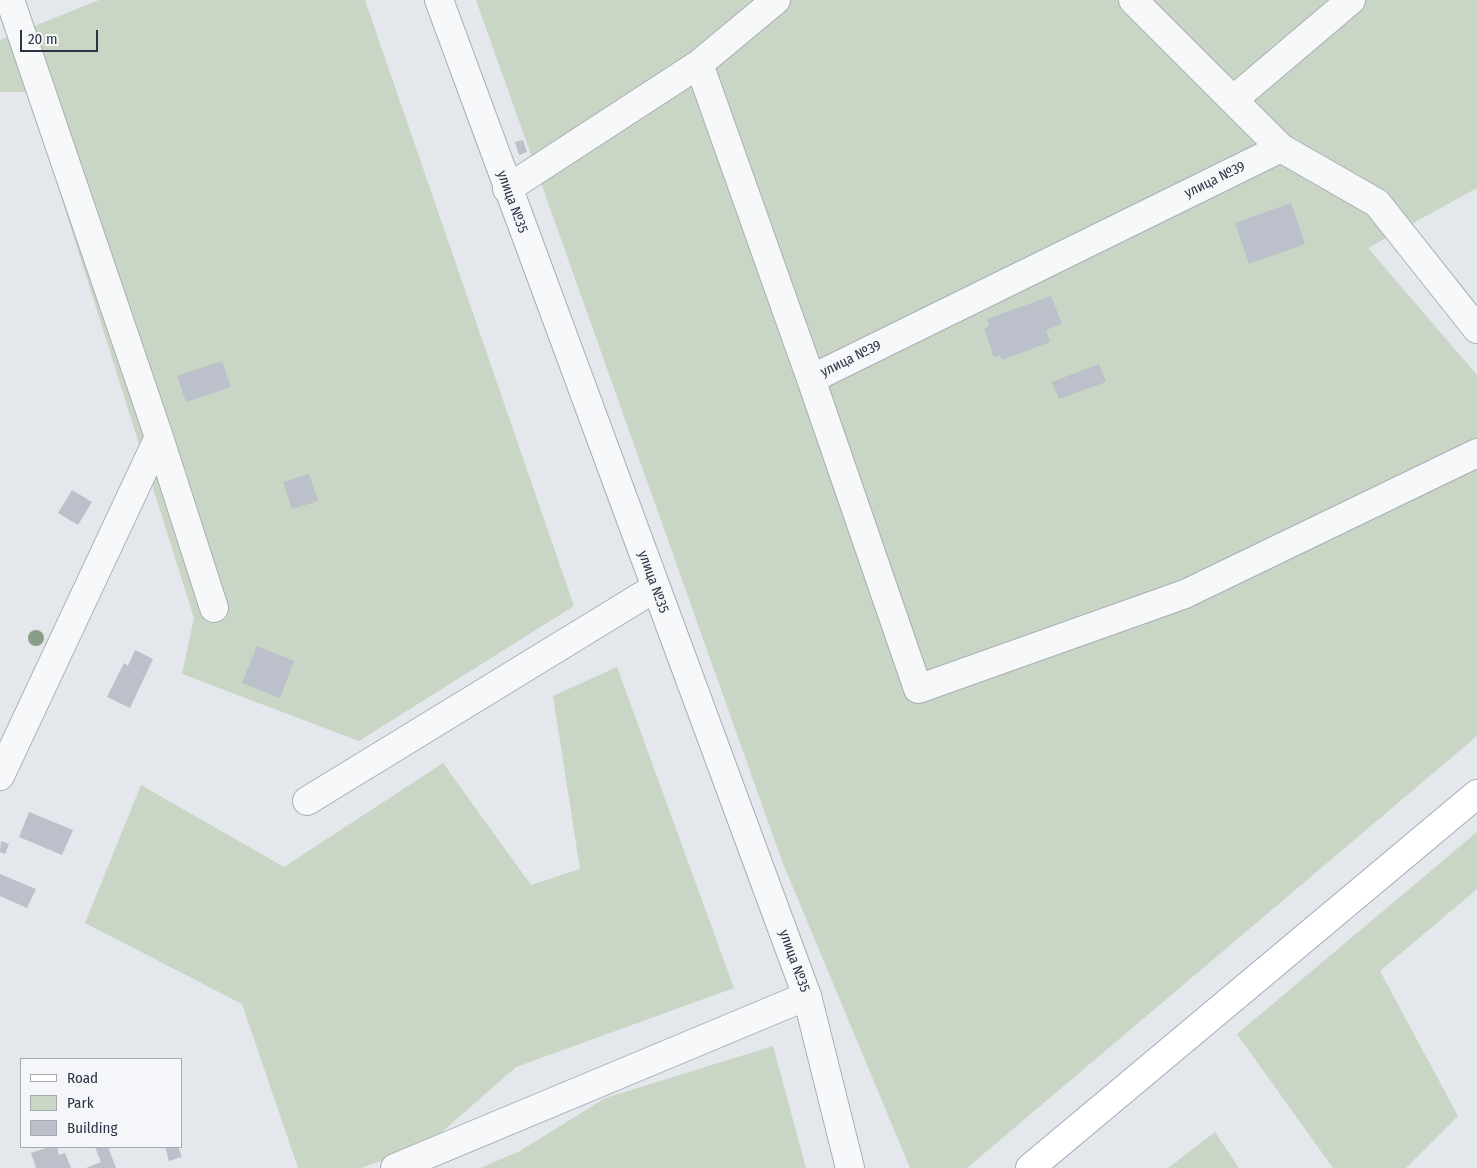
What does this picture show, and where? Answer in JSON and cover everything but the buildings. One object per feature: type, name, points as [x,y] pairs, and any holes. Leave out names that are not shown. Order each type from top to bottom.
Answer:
[{"type":"main road","points":[[1030,1168],[1477,794]]},
{"type":"street","points":[[10,0],[159,437],[214,608]]},
{"type":"street","name":"улица №35","points":[[439,0],[507,189],[807,996],[850,1168]]},
{"type":"street","points":[[507,189],[699,64],[776,0]]},
{"type":"street","points":[[1133,0],[1281,148],[1377,203],[1477,329]]},
{"type":"street","points":[[1233,100],[1351,0]]},
{"type":"street","name":"улица №39","points":[[699,64],[811,379],[1281,148]]},
{"type":"street","points":[[811,379],[918,689],[1185,594],[1477,453]]},
{"type":"street","points":[[0,776],[159,437]]},
{"type":"street","points":[[307,801],[655,588]]},
{"type":"street","points":[[395,1168],[807,996]]},
{"type":"green space","points":[[99,0],[365,0],[574,606],[359,741],[182,674],[194,618],[28,92],[0,92],[0,40]]},
{"type":"green space","points":[[476,0],[1477,0],[1477,188],[1368,248],[1477,375],[1477,736],[967,1168],[910,1168],[782,861]]},
{"type":"green space","points":[[617,667],[734,988],[516,1067],[427,1145],[361,1168],[298,1168],[242,1004],[85,923],[141,785],[284,867],[443,763],[531,885],[580,869],[553,696]]},
{"type":"green space","points":[[1477,832],[1477,889],[1380,971],[1458,1116],[1406,1168],[1333,1168],[1237,1034]]},
{"type":"green space","points":[[773,1046],[806,1168],[480,1168],[520,1151],[605,1098]]},
{"type":"green space","points":[[1215,1132],[1239,1168],[1168,1168]]}]
